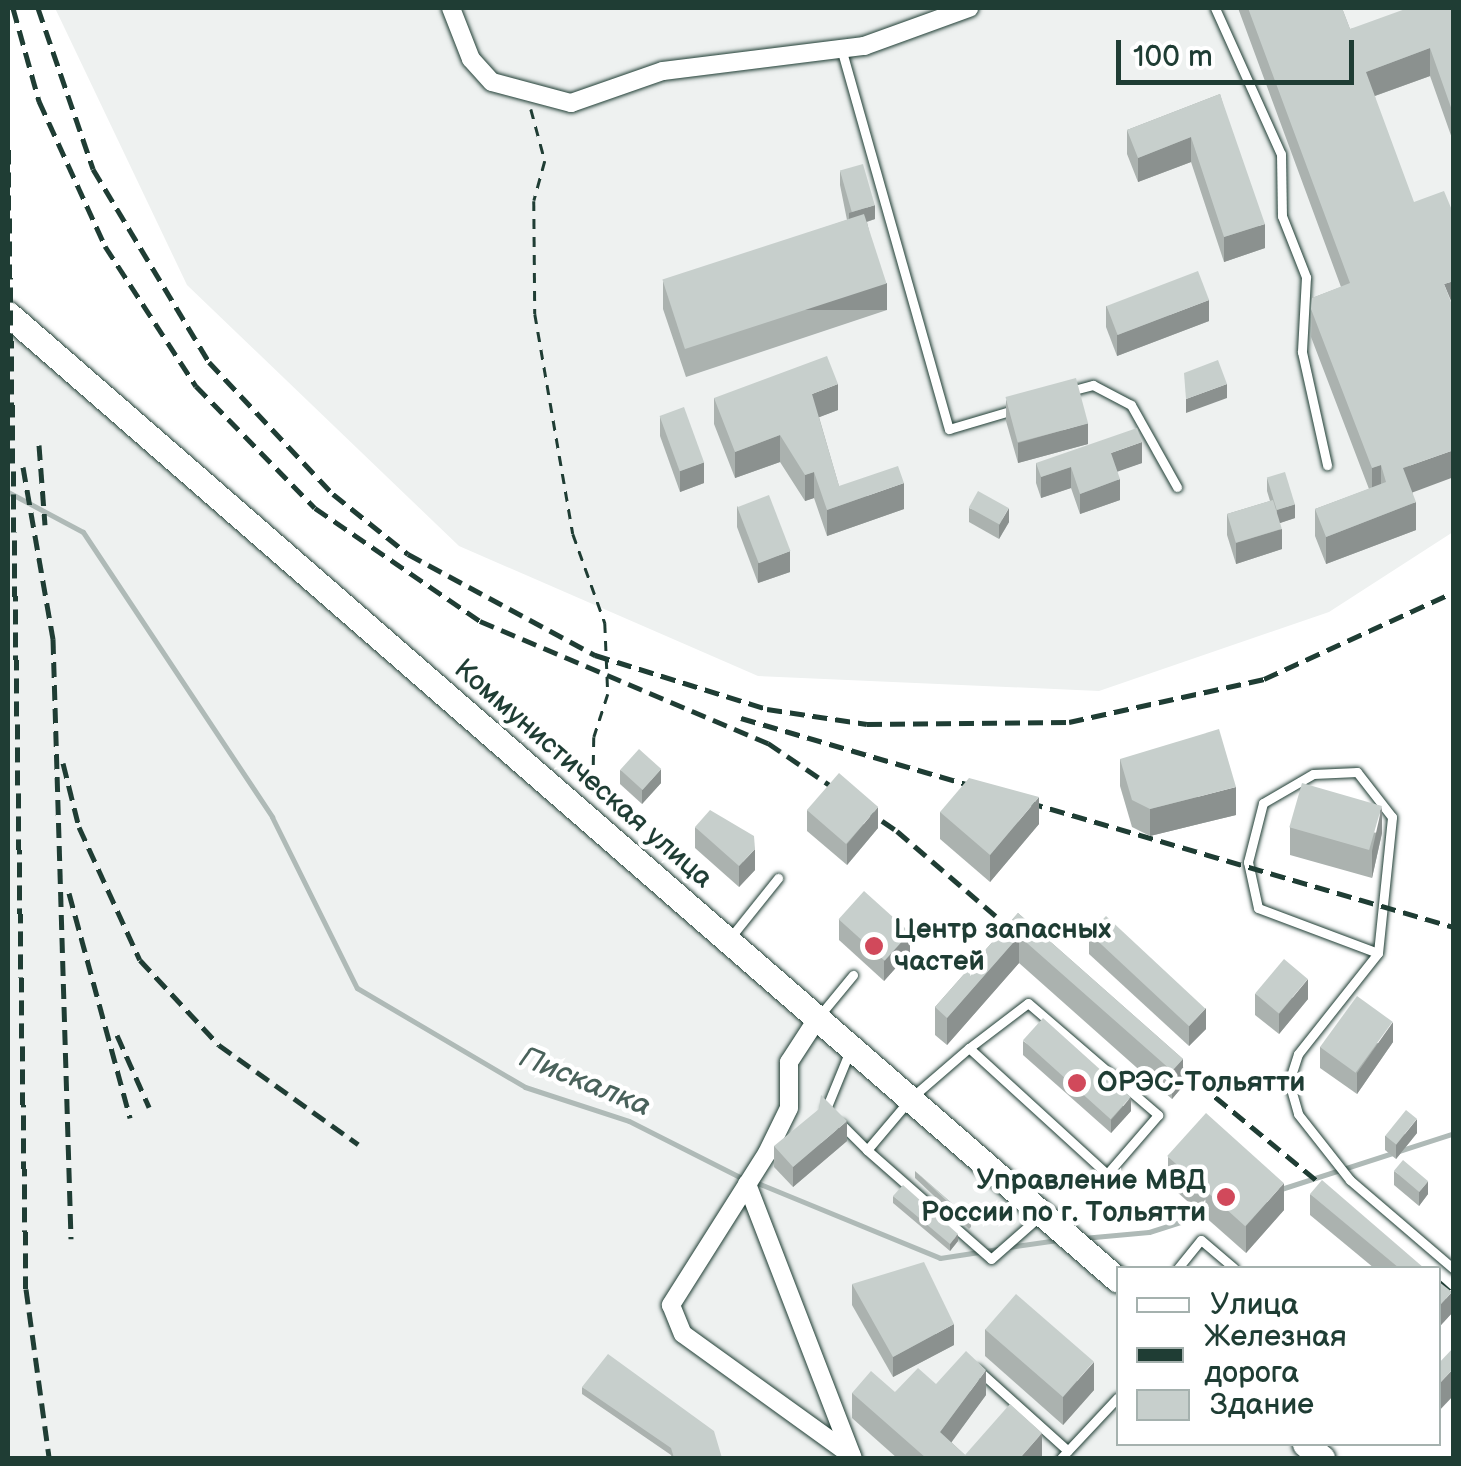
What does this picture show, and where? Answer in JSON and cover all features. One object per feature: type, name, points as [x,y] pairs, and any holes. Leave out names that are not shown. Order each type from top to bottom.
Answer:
[{"type":"main road","name":"Коммунистическая улица","points":[[8,314],[596,827],[820,1016],[1116,1278]]},
{"type":"street","points":[[451,8],[471,59],[492,82],[529,98],[572,103],[663,71],[841,48],[969,8]]},
{"type":"street","points":[[820,1016],[789,1062],[789,1108],[747,1184],[671,1305],[683,1334],[852,1457]]},
{"type":"street","points":[[747,1184],[852,1457]]},
{"type":"lane","points":[[1216,8],[1281,154],[1282,216],[1306,277],[1302,352],[1327,465]]},
{"type":"lane","points":[[841,48],[949,429],[1025,407]]},
{"type":"lane","points":[[1060,395],[1093,384],[1131,406],[1177,487]]},
{"type":"lane","points":[[1378,953],[1258,908],[1248,862],[1263,803],[1314,774],[1357,772],[1392,816],[1378,953],[1298,1054],[1288,1082],[1298,1114],[1350,1180],[1454,1269]]},
{"type":"lane","points":[[729,940],[778,878]]},
{"type":"lane","points":[[820,1016],[853,975]]},
{"type":"lane","points":[[868,1150],[910,1098],[970,1048],[1028,1003],[1158,1115],[1107,1174],[970,1048]]},
{"type":"lane","points":[[853,1046],[823,1106],[868,1150],[992,1258],[1043,1214]]},
{"type":"lane","points":[[1180,1266],[1202,1240],[1232,1266]]},
{"type":"lane","points":[[970,1362],[1064,1455],[1116,1400]]},
{"type":"path","points":[[529,98],[544,160],[534,201],[535,314],[573,534],[605,623],[608,694],[591,773],[596,827]]},
{"type":"shaded area","points":[[55,8],[1453,8],[1453,532],[1329,612],[1099,691],[758,676],[459,546],[187,285]]},
{"type":"shaded area","points":[[8,318],[1116,1286],[1116,1446],[1300,1446],[1315,1458],[8,1458]]},
{"type":"building","points":[[1248,8],[1342,8],[1350,29],[1408,8],[1454,8],[1454,116],[1430,48],[1366,72],[1414,202],[1444,191],[1454,215],[1454,281],[1444,284],[1454,310],[1454,450],[1403,468],[1416,502],[1326,537],[1315,509],[1386,482],[1381,465],[1372,468],[1311,309],[1312,298],[1350,283]]},
{"type":"building","points":[[1220,94],[1265,224],[1224,237],[1191,137],[1138,158],[1127,130]]},
{"type":"building","points":[[863,164],[875,205],[852,212],[840,171]]},
{"type":"building","points":[[864,214],[887,283],[685,349],[662,280]]},
{"type":"building","points":[[1198,271],[1209,300],[1118,335],[1107,306]]},
{"type":"building","points":[[827,356],[838,384],[812,394],[839,486],[898,466],[904,483],[827,510],[814,472],[805,475],[780,435],[735,452],[714,398]]},
{"type":"building","points":[[1218,360],[1227,384],[1186,399],[1184,373]]},
{"type":"building","points":[[1076,378],[1088,423],[1018,442],[1005,397]]},
{"type":"building","points":[[684,407],[704,462],[680,471],[660,416]]},
{"type":"building","points":[[1137,428],[1142,442],[1111,453],[1120,479],[1080,494],[1071,467],[1041,477],[1036,463]]},
{"type":"building","points":[[1285,472],[1295,505],[1277,510],[1267,478]]},
{"type":"building","points":[[978,491],[1009,508],[999,525],[969,508]]},
{"type":"building","points":[[769,495],[791,551],[759,563],[737,507]]},
{"type":"building","points":[[1273,500],[1282,529],[1236,543],[1227,514]]},
{"type":"building","points":[[1219,729],[1236,787],[1150,809],[1132,800],[1120,759]]},
{"type":"building","points":[[639,749],[661,769],[643,790],[620,770]]},
{"type":"building","points":[[839,773],[878,807],[846,844],[807,810]]},
{"type":"building","points":[[969,778],[1039,797],[990,855],[940,812]]},
{"type":"building","points":[[1302,783],[1382,806],[1369,850],[1289,827]]},
{"type":"building","points":[[710,810],[754,836],[755,849],[739,866],[695,827]]},
{"type":"building","points":[[864,891],[910,932],[885,961],[839,919]]},
{"type":"building","points":[[1018,913],[1183,1059],[1172,1071],[1019,936],[947,1018],[935,1007]]},
{"type":"building","points":[[1106,916],[1205,1009],[1189,1026],[1090,934]]},
{"type":"building","points":[[1284,959],[1308,979],[1279,1013],[1255,993]]},
{"type":"building","points":[[1357,996],[1393,1022],[1356,1073],[1320,1047]]},
{"type":"building","name":"ОРЭС-Тольятти","points":[[1043,1018],[1131,1097],[1111,1119],[1023,1040]]},
{"type":"building","points":[[821,1095],[847,1121],[793,1167],[774,1146],[819,1109]]},
{"type":"building","points":[[1406,1110],[1417,1119],[1396,1144],[1385,1136]]},
{"type":"building","points":[[1206,1113],[1284,1183],[1245,1226],[1167,1156]]},
{"type":"building","points":[[1403,1160],[1428,1181],[1419,1192],[1394,1171]]},
{"type":"building","points":[[915,1171],[971,1220],[969,1222]]},
{"type":"building","points":[[1322,1180],[1422,1266],[1397,1266],[1310,1194]]},
{"type":"building","points":[[903,1185],[958,1234],[950,1244],[893,1196]]},
{"type":"building","points":[[924,1262],[954,1324],[893,1357],[852,1284]]},
{"type":"building","points":[[1441,1283],[1452,1292],[1441,1304]]},
{"type":"building","points":[[1016,1294],[1094,1362],[1063,1397],[985,1329]]},
{"type":"building","points":[[1454,1347],[1454,1368],[1441,1382],[1441,1361]]},
{"type":"building","points":[[966,1351],[986,1370],[940,1432],[965,1455],[1010,1404],[1042,1433],[1020,1458],[926,1458],[852,1393],[871,1371],[895,1392],[918,1368],[936,1384]]},
{"type":"building","points":[[608,1354],[714,1431],[722,1458],[674,1458],[671,1448],[582,1387]]},
{"type":"waterway","name":"Пискалка","points":[[8,492],[83,532],[272,817],[357,988],[525,1087],[629,1121],[744,1179]]},
{"type":"waterway","name":"Пискалка","points":[[1281,1189],[1454,1133]]},
{"type":"waterway","name":"Пискалка","points":[[755,1182],[940,1258],[998,1249]]},
{"type":"waterway","name":"Пискалка","points":[[1083,1238],[1149,1232],[1209,1213]]},
{"type":"waterway","name":"Пискалка","points":[[1009,1247],[1057,1240]]},
{"type":"railway","points":[[13,8],[39,101],[105,246],[196,386],[315,508],[480,621],[768,743],[897,831],[1026,942]]},
{"type":"railway","points":[[38,8],[93,169],[209,362],[333,494],[408,554],[595,655],[767,709],[867,724],[1069,722],[1264,679],[1454,592]]},
{"type":"railway","points":[[8,149],[26,1289],[49,1458]]},
{"type":"railway","points":[[39,445],[45,525]]},
{"type":"railway","points":[[23,467],[53,639],[71,1239]]},
{"type":"railway","points":[[741,718],[1454,927]]},
{"type":"railway","points":[[63,763],[79,827],[140,960],[219,1045],[358,1144]]},
{"type":"railway","points":[[69,893],[130,1118]]},
{"type":"railway","points":[[117,1035],[149,1107]]},
{"type":"railway","points":[[1162,1053],[1339,1199]]},
{"type":"railway","points":[[1441,1284],[1454,1295]]},
{"type":"place","name":"Центр запасных частей","points":[[874,946]]},
{"type":"place","name":"ОРЭС-Тольятти","points":[[1077,1083]]},
{"type":"place","name":"Управление МВД России по г. Тольятти","points":[[1226,1197]]}]
